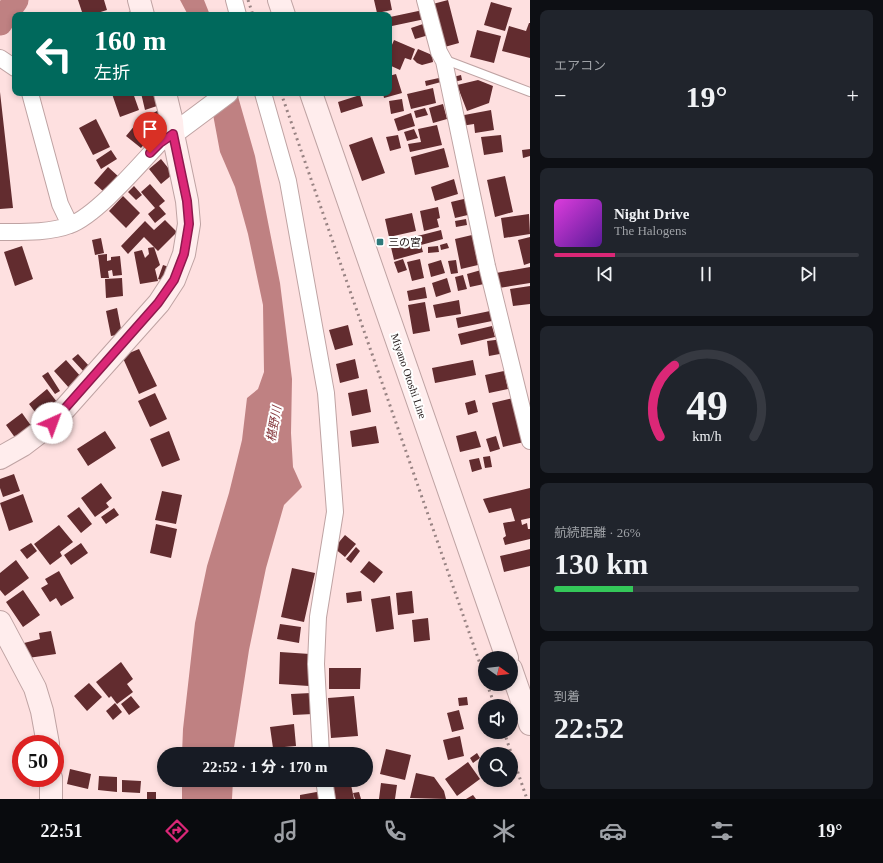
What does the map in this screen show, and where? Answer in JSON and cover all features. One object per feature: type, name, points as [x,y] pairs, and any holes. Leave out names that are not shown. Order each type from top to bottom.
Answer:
[{"type":"main road","points":[[139,0],[142,12]]},
{"type":"main road","points":[[279,0],[283,12]]},
{"type":"main road","points":[[0,458],[23,445],[52,423],[158,303],[174,280],[184,254],[189,224],[177,132],[172,122],[166,96]]},
{"type":"main road","name":"Miyano Otoshi Line","points":[[312,96],[505,651]]},
{"type":"main road","points":[[0,622],[23,662],[35,688],[42,711],[46,735]]},
{"type":"main road","points":[[518,689],[530,724]]},
{"type":"main road","points":[[51,787],[51,799]]},
{"type":"street","points":[[234,0],[237,12]]},
{"type":"street","points":[[425,0],[442,58],[487,266],[530,441]]},
{"type":"street","points":[[0,58],[12,66]]},
{"type":"street","points":[[31,96],[60,204],[70,225]]},
{"type":"street","points":[[0,232],[31,232],[70,225],[90,215],[160,143],[224,96]]},
{"type":"street","points":[[264,96],[288,182],[326,393],[335,512],[318,617],[316,664],[321,747]]},
{"type":"street","points":[[325,787],[327,799]]},
{"type":"lane","points":[[442,58],[530,92]]},
{"type":"water","points":[[180,0],[204,0],[209,12],[186,12]]},
{"type":"water","name":"椹野川","points":[[210,96],[238,96],[255,156],[280,283],[292,379],[291,433],[293,467],[302,487],[284,505],[266,568],[249,650],[234,747],[182,747],[195,623],[207,566],[229,493],[242,440],[247,398],[258,389],[264,372],[263,305],[248,234],[235,187],[220,152]]},
{"type":"water","points":[[182,787],[233,787],[232,799],[182,799]]},
{"type":"building","points":[[78,0],[104,0],[107,10],[101,12],[82,12]]},
{"type":"building","points":[[374,0],[390,0],[392,10],[377,12]]},
{"type":"building","points":[[448,0],[459,43],[441,48],[429,5]]},
{"type":"building","points":[[491,2],[512,8],[505,31],[484,25]]},
{"type":"building","points":[[141,9],[142,12],[128,12]]},
{"type":"building","points":[[423,10],[425,19],[392,26],[392,17]]},
{"type":"building","points":[[426,23],[429,35],[415,39],[411,28]]},
{"type":"building","points":[[529,23],[530,58],[502,51],[509,26],[526,31]]},
{"type":"building","points":[[477,30],[501,36],[494,63],[470,57]]},
{"type":"building","points":[[394,40],[415,49],[411,60],[405,58],[400,70],[392,66],[392,45]]},
{"type":"building","points":[[418,49],[432,55],[433,62],[422,65],[417,63],[413,59]]},
{"type":"building","points":[[396,74],[402,93],[392,96],[392,75]]},
{"type":"building","points":[[461,75],[462,80],[454,82],[453,77]]},
{"type":"building","points":[[439,78],[441,82],[426,86],[425,81]]},
{"type":"building","points":[[478,80],[493,86],[489,103],[467,111],[457,85]]},
{"type":"building","points":[[433,88],[436,103],[411,109],[407,94]]},
{"type":"building","points":[[0,92],[13,208],[0,209]]},
{"type":"building","points":[[113,96],[134,96],[139,110],[120,117]]},
{"type":"building","points":[[142,96],[157,96],[160,105],[145,110]]},
{"type":"building","points":[[360,96],[363,106],[341,113],[338,102]]},
{"type":"building","points":[[402,99],[404,111],[391,114],[389,101]]},
{"type":"building","points":[[443,104],[447,119],[433,123],[429,108]]},
{"type":"building","points":[[163,108],[170,125],[161,129],[159,126],[141,148],[126,136],[145,113],[158,124],[153,113]]},
{"type":"building","points":[[425,108],[428,115],[416,118],[414,111]]},
{"type":"building","points":[[491,110],[494,130],[475,133],[474,124],[461,126],[459,116]]},
{"type":"building","points":[[411,113],[415,126],[398,131],[394,119]]},
{"type":"building","points":[[96,119],[110,147],[93,155],[79,128]]},
{"type":"building","points":[[437,125],[442,145],[410,152],[408,144],[421,142],[418,129]]},
{"type":"building","points":[[414,129],[418,138],[407,141],[404,132]]},
{"type":"building","points":[[398,135],[401,148],[390,151],[386,137]]},
{"type":"building","points":[[501,135],[503,152],[484,155],[481,137]]},
{"type":"building","points":[[372,137],[385,173],[362,181],[349,145]]},
{"type":"building","points":[[444,148],[449,167],[415,175],[411,157]]},
{"type":"building","points":[[530,149],[530,156],[523,158],[522,150]]},
{"type":"building","points":[[111,150],[117,159],[101,169],[96,160]]},
{"type":"building","points":[[161,159],[173,174],[161,184],[149,169]]},
{"type":"building","points":[[108,167],[119,177],[104,192],[94,183]]},
{"type":"building","points":[[505,176],[513,212],[495,217],[487,180]]},
{"type":"building","points":[[454,179],[458,194],[435,201],[431,187]]},
{"type":"building","points":[[150,184],[165,201],[159,206],[166,214],[155,223],[148,214],[155,208],[141,192]]},
{"type":"building","points":[[134,186],[142,195],[136,200],[128,192]]},
{"type":"building","points":[[123,196],[140,213],[126,228],[109,211]]},
{"type":"building","points":[[468,198],[472,214],[455,218],[451,202]]},
{"type":"building","points":[[438,207],[440,218],[437,219],[439,227],[424,231],[420,211]]},
{"type":"building","points":[[412,213],[416,231],[389,237],[385,219]]},
{"type":"building","points":[[529,214],[530,234],[504,238],[501,218]]},
{"type":"building","points":[[466,219],[467,225],[456,227],[455,221]]},
{"type":"building","points":[[165,220],[177,232],[158,251],[144,237],[128,254],[121,246],[145,221],[154,230]]},
{"type":"building","points":[[441,230],[443,239],[421,245],[423,252],[394,260],[390,243]]},
{"type":"building","points":[[472,235],[478,265],[461,269],[455,239]]},
{"type":"building","points":[[530,237],[530,263],[524,265],[518,240]]},
{"type":"building","points":[[101,238],[104,253],[95,255],[92,240]]},
{"type":"building","points":[[447,243],[449,248],[441,250],[440,245]]},
{"type":"building","points":[[22,246],[33,279],[15,286],[4,252]]},
{"type":"building","points":[[438,246],[439,252],[428,253],[428,247]]},
{"type":"building","points":[[154,247],[160,265],[155,269],[158,281],[140,284],[134,252],[142,250],[145,258],[149,254],[148,248]]},
{"type":"building","points":[[107,254],[107,261],[111,260],[111,257],[120,256],[122,275],[113,276],[112,270],[108,271],[109,278],[101,278],[98,255]]},
{"type":"building","points":[[403,259],[407,270],[398,273],[394,262]]},
{"type":"building","points":[[420,259],[424,278],[412,281],[407,262]]},
{"type":"building","points":[[441,260],[445,273],[431,277],[428,264]]},
{"type":"building","points":[[456,260],[458,273],[451,274],[448,261]]},
{"type":"building","points":[[163,265],[169,267],[165,281],[158,279]]},
{"type":"building","points":[[530,267],[530,283],[499,288],[496,273]]},
{"type":"building","points":[[481,270],[484,284],[470,287],[467,274]]},
{"type":"building","points":[[463,275],[467,289],[458,291],[455,277]]},
{"type":"building","points":[[122,278],[123,296],[106,298],[105,279]]},
{"type":"building","points":[[447,278],[451,292],[436,297],[432,283]]},
{"type":"building","points":[[530,286],[530,304],[513,306],[510,289]]},
{"type":"building","points":[[425,287],[427,298],[409,301],[407,291]]},
{"type":"building","points":[[459,300],[461,314],[436,318],[433,305]]},
{"type":"building","points":[[425,302],[430,331],[413,334],[408,305]]},
{"type":"building","points":[[117,308],[122,334],[111,336],[106,311]]},
{"type":"building","points":[[490,311],[492,321],[458,328],[456,318]]},
{"type":"building","points":[[348,325],[353,345],[335,350],[329,330]]},
{"type":"building","points":[[492,326],[495,337],[461,345],[458,334]]},
{"type":"building","points":[[503,339],[505,353],[489,356],[487,341]]},
{"type":"building","points":[[139,349],[157,386],[139,394],[122,356]]},
{"type":"building","points":[[78,354],[90,367],[84,372],[72,359]]},
{"type":"building","points":[[355,359],[359,378],[340,383],[336,364]]},
{"type":"building","points":[[66,360],[82,378],[70,389],[54,371]]},
{"type":"building","points":[[473,360],[476,375],[435,383],[432,368]]},
{"type":"building","points":[[504,371],[508,389],[489,393],[485,375]]},
{"type":"building","points":[[48,372],[60,391],[55,394],[42,376]]},
{"type":"building","points":[[47,389],[57,402],[38,416],[29,404]]},
{"type":"building","points":[[367,389],[371,412],[352,416],[348,393]]},
{"type":"building","points":[[155,393],[167,419],[150,427],[138,401]]},
{"type":"building","points":[[513,398],[524,442],[503,447],[492,403]]},
{"type":"building","points":[[475,400],[478,412],[468,415],[465,403]]},
{"type":"building","points":[[22,413],[32,427],[16,439],[6,425]]},
{"type":"building","points":[[376,426],[379,443],[352,447],[350,431]]},
{"type":"building","points":[[105,431],[116,448],[88,466],[77,449]]},
{"type":"building","points":[[169,431],[180,460],[162,467],[150,439]]},
{"type":"building","points":[[476,431],[481,447],[460,452],[456,436]]},
{"type":"building","points":[[496,436],[500,449],[490,452],[486,439]]},
{"type":"building","points":[[490,456],[492,467],[485,468],[483,457]]},
{"type":"building","points":[[479,458],[482,469],[472,472],[469,460]]},
{"type":"building","points":[[14,474],[20,491],[3,497],[0,488],[0,479]]},
{"type":"building","points":[[101,483],[112,498],[106,503],[109,507],[95,517],[81,498]]},
{"type":"building","points":[[530,488],[530,518],[521,520],[522,525],[527,523],[528,529],[530,529],[530,539],[505,545],[503,538],[506,536],[503,523],[515,521],[511,508],[489,513],[483,499]]},
{"type":"building","points":[[162,491],[182,495],[176,524],[155,520]]},
{"type":"building","points":[[23,494],[33,522],[9,531],[0,503]]},
{"type":"building","points":[[79,507],[92,524],[81,533],[67,516]]},
{"type":"building","points":[[114,508],[119,515],[106,524],[101,517]]},
{"type":"building","points":[[156,524],[177,529],[171,558],[150,553]]},
{"type":"building","points":[[59,525],[73,542],[60,552],[62,556],[50,565],[34,544]]},
{"type":"building","points":[[345,535],[356,544],[345,557],[334,548]]},
{"type":"building","points":[[31,543],[37,551],[27,559],[20,550]]},
{"type":"building","points":[[81,543],[88,553],[71,565],[64,555]]},
{"type":"building","points":[[356,547],[360,551],[351,563],[346,559]]},
{"type":"building","points":[[530,549],[530,566],[504,572],[500,556]]},
{"type":"building","points":[[16,560],[29,578],[5,596],[0,590],[0,573]]},
{"type":"building","points":[[369,561],[383,572],[374,583],[360,572]]},
{"type":"building","points":[[292,568],[315,573],[304,622],[281,617]]},
{"type":"building","points":[[59,571],[74,598],[61,606],[56,598],[50,602],[41,588],[48,584],[45,579]]},
{"type":"building","points":[[23,590],[40,615],[23,627],[6,602]]},
{"type":"building","points":[[361,591],[362,601],[347,603],[346,593]]},
{"type":"building","points":[[412,591],[414,613],[398,615],[396,593]]},
{"type":"building","points":[[390,596],[394,629],[376,632],[371,599]]},
{"type":"building","points":[[428,618],[430,640],[414,642],[412,620]]},
{"type":"building","points":[[280,624],[301,627],[299,643],[277,639]]},
{"type":"building","points":[[51,631],[56,654],[28,658],[24,643],[40,639],[39,633]]},
{"type":"building","points":[[280,652],[310,654],[309,686],[279,684]]},
{"type":"building","points":[[121,662],[133,679],[127,684],[133,692],[117,704],[111,696],[109,698],[96,682]]},
{"type":"building","points":[[329,668],[361,668],[360,689],[329,689]]},
{"type":"building","points":[[89,683],[102,697],[87,711],[74,696]]},
{"type":"building","points":[[311,693],[313,714],[293,715],[291,694]]},
{"type":"building","points":[[131,696],[140,707],[129,715],[121,704]]},
{"type":"building","points":[[354,696],[358,736],[331,738],[328,698]]},
{"type":"building","points":[[467,697],[468,705],[459,706],[458,698]]},
{"type":"building","points":[[115,703],[122,712],[113,720],[106,711]]},
{"type":"building","points":[[459,710],[464,729],[452,732],[447,713]]},
{"type":"building","points":[[294,724],[296,746],[273,747],[270,727]]},
{"type":"building","points":[[460,736],[464,756],[448,760],[443,740]]},
{"type":"building","points":[[386,749],[411,755],[405,780],[380,774]]},
{"type":"building","points":[[477,753],[478,755],[478,759],[473,763],[470,758]]},
{"type":"building","points":[[468,762],[478,776],[478,780],[457,796],[445,779]]},
{"type":"building","points":[[70,769],[91,774],[88,789],[67,784]]},
{"type":"building","points":[[416,773],[434,777],[444,791],[446,799],[410,798]]},
{"type":"building","points":[[99,776],[117,777],[117,792],[98,790]]},
{"type":"building","points":[[122,780],[141,781],[140,793],[122,792]]},
{"type":"building","points":[[381,783],[397,785],[395,799],[379,799]]},
{"type":"building","points":[[330,787],[351,787],[354,799],[333,799]]},
{"type":"building","points":[[322,791],[323,799],[300,799],[300,795]]},
{"type":"building","points":[[147,792],[156,792],[156,799],[147,799]]},
{"type":"building","points":[[359,792],[361,799],[355,799],[353,793]]},
{"type":"building","points":[[473,795],[476,799],[466,799]]},
{"type":"waterway","points":[[0,23],[16,0]]},
{"type":"railway","points":[[248,0],[252,12]]},
{"type":"railway","points":[[282,96],[478,658]]},
{"type":"railway","points":[[490,691],[492,699]]},
{"type":"railway","points":[[506,739],[527,799]]},
{"type":"place","name":"三の宮","points":[[380,242]]},
{"type":"route","points":[[52,423],[98,373],[158,303],[174,280],[184,254],[189,224],[187,201],[173,134],[160,143],[150,153]]}]
